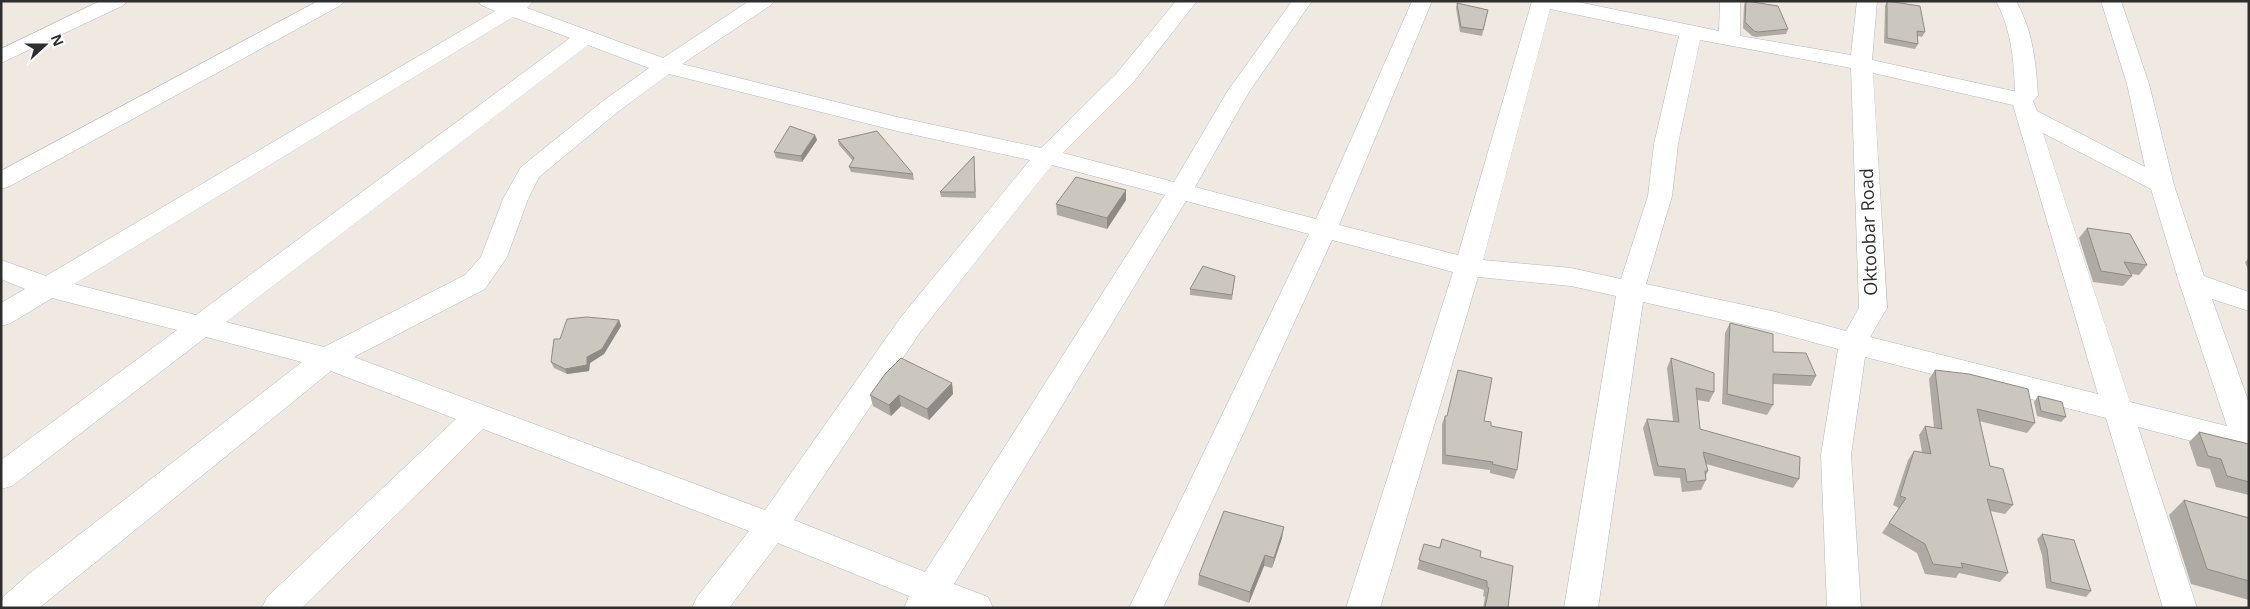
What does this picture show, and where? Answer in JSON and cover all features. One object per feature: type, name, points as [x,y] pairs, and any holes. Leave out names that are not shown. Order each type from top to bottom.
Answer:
[{"type":"street","points":[[1,57],[117,1]]},
{"type":"street","points":[[1,181],[334,1]]},
{"type":"street","points":[[488,1],[518,6],[585,37],[667,67],[898,124],[1046,156],[1468,267],[1571,277],[1772,321],[1934,365],[2248,444]]},
{"type":"street","points":[[15,608],[42,583],[327,358],[475,282],[487,271],[497,253],[521,184],[530,172],[611,106],[667,67],[696,43],[764,1]]},
{"type":"street","points":[[709,608],[772,526],[911,324],[1046,156],[1124,79],[1187,1]]},
{"type":"street","points":[[926,599],[1180,191],[1194,172],[1210,138],[1238,91],[1302,1]]},
{"type":"street","points":[[1146,608],[1324,230],[1422,1]]},
{"type":"street","points":[[1363,608],[1468,267],[1542,1],[1729,40],[1863,64],[2000,96],[2024,107],[2162,185]]},
{"type":"street","points":[[1608,1],[1626,18]]},
{"type":"street","points":[[1729,40],[1730,1]]},
{"type":"street","name":"Oktoobar Road","points":[[1844,608],[1836,455],[1853,343],[1872,308],[1861,48],[1867,1]]},
{"type":"street","points":[[2006,1],[2017,22],[2025,64],[2027,96],[2024,107],[2180,608]]},
{"type":"street","points":[[2111,1],[2138,84],[2162,185],[2192,282],[2248,444]]},
{"type":"street","points":[[1,316],[518,6]]},
{"type":"street","points":[[1581,608],[1631,290],[1660,196],[1666,144],[1691,31]]},
{"type":"street","points":[[1,477],[585,37]]},
{"type":"street","points":[[1,269],[47,287],[327,358],[772,526],[926,599],[976,608]]},
{"type":"street","points":[[2192,282],[2249,302]]},
{"type":"street","points":[[279,608],[479,415]]},
{"type":"building","points":[[1746,1],[1778,6],[1788,29],[1754,31],[1745,22]]},
{"type":"building","points":[[1887,1],[1920,6],[1925,32],[1917,31],[1918,44],[1887,38]]},
{"type":"building","points":[[1457,3],[1488,10],[1483,30],[1461,27]]},
{"type":"building","points":[[790,126],[815,135],[801,156],[774,152]]},
{"type":"building","points":[[877,131],[913,174],[849,167],[854,158],[838,140]]},
{"type":"building","points":[[974,156],[975,192],[940,192]]},
{"type":"building","points":[[1076,177],[1126,190],[1107,218],[1056,204]]},
{"type":"building","points":[[2087,228],[2130,234],[2147,265],[2124,262],[2132,276],[2101,271]]},
{"type":"building","points":[[1203,266],[1235,276],[1232,295],[1190,289]]},
{"type":"building","points":[[587,317],[619,320],[602,349],[587,357],[587,365],[565,369],[551,362],[554,339],[560,339],[567,319]]},
{"type":"building","points":[[1730,323],[1773,334],[1773,352],[1806,353],[1816,376],[1773,374],[1773,405],[1727,394]]},
{"type":"building","points":[[901,358],[952,383],[927,409],[899,395],[889,405],[870,395],[885,374]]},
{"type":"building","points":[[1671,358],[1714,373],[1714,392],[1696,388],[1700,429],[1800,457],[1799,479],[1703,452],[1708,471],[1705,471],[1706,480],[1687,482],[1685,469],[1658,466],[1647,419],[1679,422]]},
{"type":"building","points":[[1458,370],[1492,378],[1484,421],[1491,422],[1491,426],[1522,432],[1517,470],[1492,464],[1493,462],[1445,455],[1445,416],[1447,416]]},
{"type":"building","points":[[1935,370],[1969,374],[2028,389],[2035,423],[1977,409],[1990,466],[2003,469],[2013,505],[1987,499],[2008,573],[1961,563],[1963,568],[1933,564],[1925,544],[1889,523],[1906,498],[1900,496],[1914,451],[1931,454],[1925,426],[1942,429]]},
{"type":"building","points":[[2038,396],[2062,402],[2066,417],[2041,411]]},
{"type":"building","points":[[2199,432],[2249,444],[2249,482],[2227,476],[2221,459],[2208,456]]},
{"type":"building","points":[[2184,500],[2249,518],[2249,581],[2207,569]]},
{"type":"building","points":[[1224,511],[1284,527],[1274,558],[1265,555],[1250,592],[1199,575]]},
{"type":"building","points":[[2042,534],[2074,540],[2091,591],[2051,582],[2047,549]]},
{"type":"building","points":[[1442,539],[1481,551],[1480,557],[1513,566],[1508,608],[1485,608],[1489,588],[1487,587],[1487,581],[1419,560],[1424,544],[1440,548]]}]
